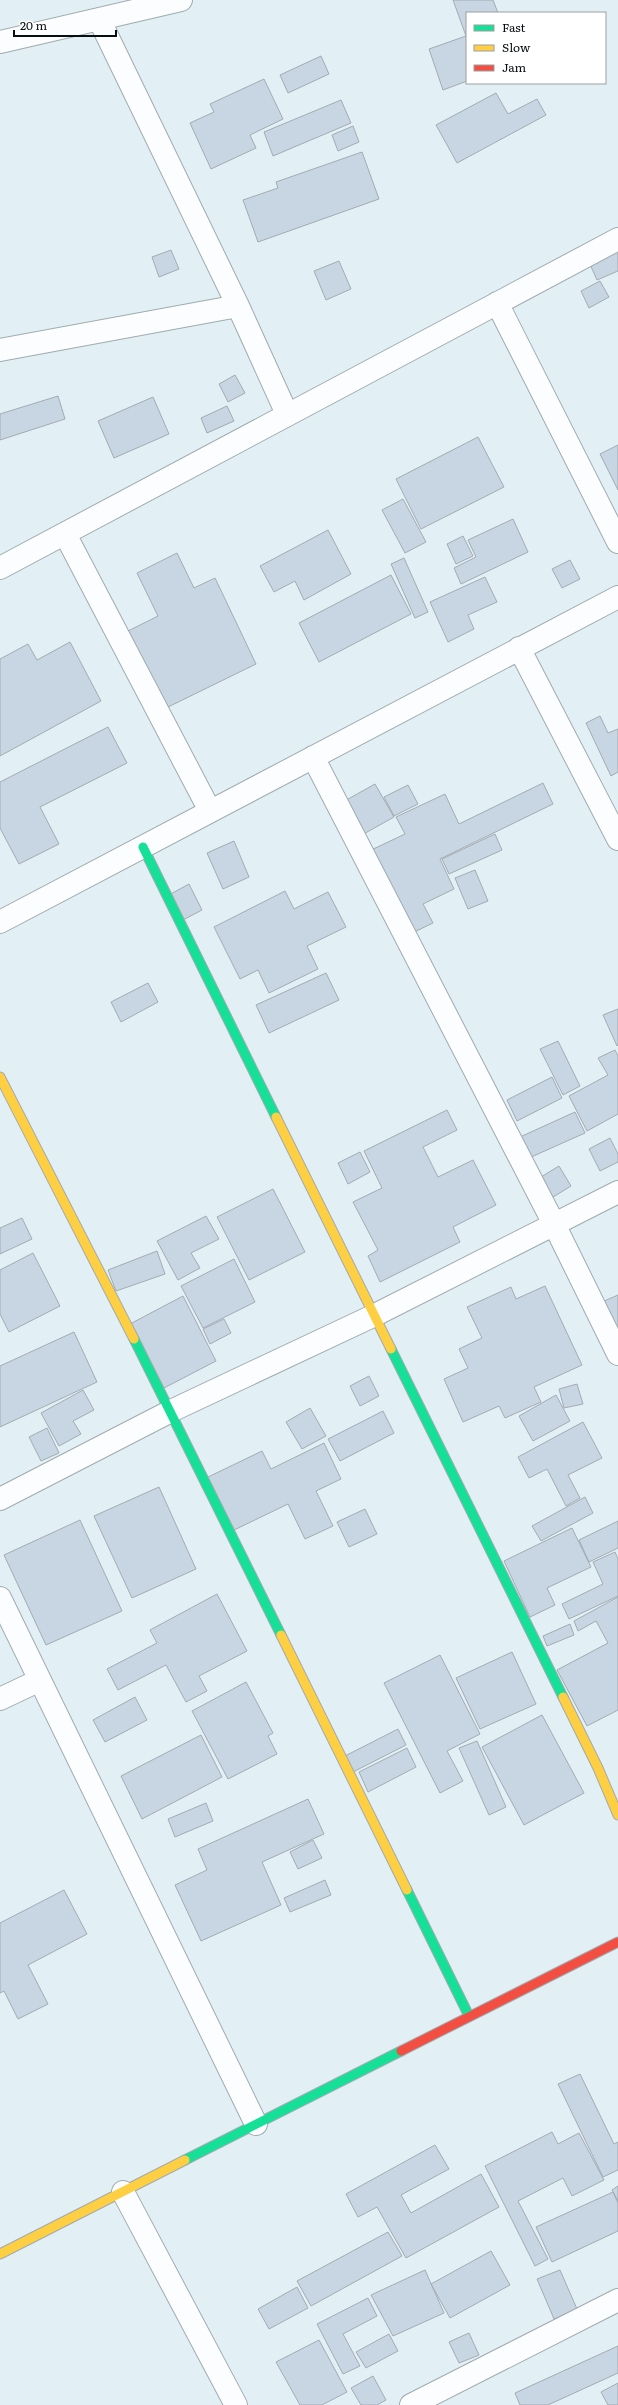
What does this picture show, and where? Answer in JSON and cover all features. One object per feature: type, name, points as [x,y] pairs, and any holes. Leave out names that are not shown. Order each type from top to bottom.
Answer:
[{"type":"street","points":[[0,42],[181,0]]},
{"type":"street","points":[[99,19],[238,306],[287,414]]},
{"type":"street","points":[[0,568],[618,239]]},
{"type":"street","points":[[497,303],[618,542]]},
{"type":"street","points":[[0,350],[238,306]]},
{"type":"street","points":[[65,534],[210,811]]},
{"type":"street","points":[[0,922],[618,597]]},
{"type":"street","points":[[519,648],[618,839]]},
{"type":"street","points":[[313,757],[554,1224],[618,1354]]},
{"type":"street","points":[[143,847],[598,1768],[618,1815]]},
{"type":"street","points":[[0,1077],[171,1411],[469,2016]]},
{"type":"street","points":[[0,1498],[171,1411],[375,1315],[618,1192]]},
{"type":"street","points":[[0,1598],[256,2124]]},
{"type":"street","points":[[0,1699],[40,1680]]},
{"type":"street","points":[[0,2254],[618,1942]]},
{"type":"street","points":[[123,2192],[236,2405]]},
{"type":"street","points":[[411,2405],[618,2300]]},
{"type":"building","points":[[453,0],[493,0],[498,12],[466,12],[466,36]]},
{"type":"building","points":[[466,36],[466,81],[443,90],[429,49]]},
{"type":"building","points":[[321,56],[329,74],[288,93],[280,75]]},
{"type":"building","points":[[264,79],[283,119],[250,135],[256,148],[211,169],[190,123],[214,112],[210,104]]},
{"type":"building","points":[[496,93],[508,114],[537,99],[546,115],[457,163],[436,125]]},
{"type":"building","points":[[341,100],[351,123],[273,156],[264,132]]},
{"type":"building","points":[[353,126],[359,142],[338,151],[332,135]]},
{"type":"building","points":[[362,152],[379,199],[258,242],[243,200],[278,188],[276,182]]},
{"type":"building","points":[[612,243],[618,255],[618,271],[597,280],[586,255]]},
{"type":"building","points":[[171,250],[179,269],[159,277],[152,257]]},
{"type":"building","points":[[339,261],[351,289],[326,300],[314,271]]},
{"type":"building","points":[[600,281],[609,297],[589,308],[581,291]]},
{"type":"building","points":[[235,375],[245,393],[228,402],[219,384]]},
{"type":"building","points":[[58,396],[65,419],[0,440],[0,414]]},
{"type":"building","points":[[153,397],[169,434],[114,458],[98,421]]},
{"type":"building","points":[[227,406],[234,421],[207,433],[201,418]]},
{"type":"building","points":[[478,437],[504,487],[421,529],[396,479]]},
{"type":"building","points":[[618,445],[618,490],[600,454]]},
{"type":"building","points":[[403,499],[426,542],[405,553],[382,510]]},
{"type":"building","points":[[513,519],[528,552],[461,584],[454,568],[476,557],[468,540]]},
{"type":"building","points":[[328,530],[351,574],[304,600],[295,581],[274,592],[260,566]]},
{"type":"building","points":[[463,536],[473,556],[456,564],[447,544]]},
{"type":"building","points":[[177,553],[194,588],[215,578],[256,664],[166,708],[128,631],[158,616],[137,573]]},
{"type":"building","points":[[404,558],[428,612],[415,618],[391,564]]},
{"type":"building","points":[[570,560],[580,579],[562,588],[552,569]]},
{"type":"building","points":[[391,575],[411,614],[319,662],[299,623]]},
{"type":"building","points":[[485,577],[497,602],[468,615],[474,629],[448,642],[430,602]]},
{"type":"building","points":[[70,642],[101,701],[0,756],[0,659],[28,644],[37,660]]},
{"type":"building","points":[[600,716],[608,733],[618,729],[618,772],[611,776],[586,723]]},
{"type":"building","points":[[108,727],[127,763],[40,807],[59,844],[19,864],[0,828],[0,782]]},
{"type":"building","points":[[543,783],[553,804],[440,859],[454,889],[423,904],[433,923],[408,935],[367,852],[405,834],[396,817],[445,794],[459,824]]},
{"type":"building","points":[[375,784],[394,817],[360,836],[341,803]]},
{"type":"building","points":[[408,785],[418,804],[394,816],[384,797]]},
{"type":"building","points":[[495,834],[502,850],[449,874],[442,859]]},
{"type":"building","points":[[234,841],[249,877],[223,889],[207,853]]},
{"type":"building","points":[[475,870],[488,901],[468,909],[455,878]]},
{"type":"building","points":[[189,884],[202,910],[181,921],[167,896]]},
{"type":"building","points":[[285,891],[294,909],[328,892],[346,927],[307,946],[318,969],[269,993],[258,970],[240,979],[214,927]]},
{"type":"building","points":[[326,973],[339,1000],[269,1033],[256,1005]]},
{"type":"building","points":[[148,983],[158,1002],[121,1022],[111,1002]]},
{"type":"building","points":[[618,1009],[618,1045],[617,1046],[603,1015]]},
{"type":"building","points":[[558,1041],[580,1086],[563,1095],[540,1049]]},
{"type":"building","points":[[615,1050],[618,1056],[618,1114],[587,1131],[569,1096],[608,1075],[598,1058]]},
{"type":"building","points":[[552,1077],[562,1098],[517,1121],[507,1100]]},
{"type":"building","points":[[447,1110],[457,1130],[423,1147],[438,1177],[473,1160],[496,1205],[453,1227],[460,1242],[380,1282],[368,1256],[378,1250],[353,1202],[382,1188],[364,1151]]},
{"type":"building","points":[[575,1112],[585,1133],[529,1158],[520,1137]]},
{"type":"building","points":[[610,1138],[618,1154],[618,1162],[600,1171],[589,1149]]},
{"type":"building","points":[[360,1152],[370,1172],[348,1184],[338,1163]]},
{"type":"building","points":[[559,1166],[571,1186],[545,1202],[533,1182]]},
{"type":"building","points":[[273,1189],[305,1252],[249,1280],[217,1217]]},
{"type":"building","points":[[206,1216],[219,1239],[191,1253],[200,1268],[178,1280],[157,1241]]},
{"type":"building","points":[[22,1218],[32,1239],[0,1254],[0,1228]]},
{"type":"building","points":[[157,1251],[165,1274],[116,1291],[108,1270]]},
{"type":"building","points":[[33,1253],[60,1306],[9,1332],[0,1314],[0,1270]]},
{"type":"building","points":[[234,1259],[255,1302],[203,1328],[181,1286]]},
{"type":"building","points":[[545,1286],[582,1365],[534,1387],[541,1402],[505,1418],[499,1406],[463,1422],[444,1379],[468,1368],[459,1349],[482,1338],[467,1307],[511,1287],[516,1299]]},
{"type":"building","points":[[618,1295],[618,1356],[595,1305]]},
{"type":"building","points":[[183,1296],[216,1361],[164,1388],[130,1324]]},
{"type":"building","points":[[224,1319],[231,1333],[210,1344],[203,1329]]},
{"type":"building","points":[[74,1332],[97,1382],[0,1427],[0,1366]]},
{"type":"building","points":[[369,1376],[379,1396],[360,1406],[350,1386]]},
{"type":"building","points":[[577,1384],[583,1404],[564,1408],[559,1389]]},
{"type":"building","points":[[83,1390],[94,1410],[73,1421],[81,1434],[59,1446],[41,1413]]},
{"type":"building","points":[[556,1395],[570,1421],[533,1441],[519,1416]]},
{"type":"building","points":[[310,1408],[326,1436],[302,1449],[286,1422]]},
{"type":"building","points":[[383,1411],[394,1433],[340,1461],[328,1439]]},
{"type":"building","points":[[583,1422],[602,1458],[568,1475],[580,1498],[566,1506],[547,1469],[529,1478],[518,1457]]},
{"type":"building","points":[[47,1428],[59,1453],[41,1461],[29,1437]]},
{"type":"building","points":[[324,1443],[341,1479],[316,1491],[333,1526],[305,1539],[288,1504],[230,1532],[204,1479],[262,1451],[271,1469]]},
{"type":"building","points":[[159,1487],[196,1569],[132,1598],[94,1516]]},
{"type":"building","points":[[585,1497],[593,1513],[541,1541],[532,1526]]},
{"type":"building","points":[[365,1509],[377,1534],[349,1547],[337,1522]]},
{"type":"building","points":[[80,1520],[122,1611],[46,1645],[4,1555]]},
{"type":"building","points":[[618,1521],[618,1548],[589,1562],[579,1540]]},
{"type":"building","points":[[572,1528],[591,1567],[547,1588],[555,1605],[530,1617],[504,1561]]},
{"type":"building","points":[[615,1552],[618,1559],[618,1596],[569,1619],[562,1604],[603,1584],[593,1562]]},
{"type":"building","points":[[217,1594],[247,1651],[199,1676],[207,1691],[186,1702],[166,1665],[118,1690],[107,1669],[157,1643],[150,1630]]},
{"type":"building","points":[[618,1597],[618,1710],[587,1726],[557,1670],[608,1643],[596,1621],[578,1631],[574,1621]]},
{"type":"building","points":[[570,1624],[574,1635],[547,1646],[543,1636]]},
{"type":"building","points":[[512,1652],[536,1704],[480,1729],[456,1678]]},
{"type":"building","points":[[440,1655],[480,1734],[447,1751],[463,1781],[440,1793],[384,1683]]},
{"type":"building","points":[[246,1682],[273,1733],[268,1736],[277,1754],[228,1779],[192,1711]]},
{"type":"building","points":[[135,1697],[147,1720],[105,1742],[93,1720]]},
{"type":"building","points":[[542,1715],[584,1793],[524,1825],[482,1747]]},
{"type":"building","points":[[398,1729],[406,1745],[351,1773],[343,1757]]},
{"type":"building","points":[[201,1735],[222,1777],[142,1819],[121,1776]]},
{"type":"building","points":[[477,1741],[506,1807],[489,1815],[459,1748]]},
{"type":"building","points":[[407,1748],[416,1767],[368,1792],[359,1772]]},
{"type":"building","points":[[308,1799],[324,1834],[262,1862],[281,1905],[201,1941],[175,1885],[207,1870],[198,1849]]},
{"type":"building","points":[[206,1803],[213,1821],[175,1837],[168,1819]]},
{"type":"building","points":[[313,1840],[322,1858],[298,1869],[290,1852]]},
{"type":"building","points":[[325,1880],[331,1895],[290,1912],[284,1898]]},
{"type":"building","points":[[64,1890],[87,1934],[28,1965],[48,2004],[18,2019],[4,1991],[0,1993],[0,1923]]},
{"type":"building","points":[[580,2074],[614,2144],[618,2142],[618,2170],[603,2177],[558,2084]]},
{"type":"building","points":[[552,2132],[558,2144],[579,2133],[604,2180],[572,2196],[563,2178],[518,2201],[548,2259],[535,2266],[485,2166]]},
{"type":"building","points":[[435,2145],[449,2169],[401,2195],[411,2213],[481,2174],[499,2207],[406,2258],[377,2207],[358,2217],[346,2194]]},
{"type":"building","points":[[618,2186],[618,2201],[612,2190]]},
{"type":"building","points":[[613,2192],[618,2203],[618,2231],[552,2262],[536,2227]]},
{"type":"building","points":[[388,2232],[402,2256],[311,2306],[297,2281]]},
{"type":"building","points":[[491,2251],[510,2285],[450,2318],[431,2284]]},
{"type":"building","points":[[425,2270],[444,2313],[393,2336],[371,2295]]},
{"type":"building","points":[[560,2270],[577,2309],[554,2319],[537,2279]]},
{"type":"building","points":[[297,2287],[308,2308],[269,2329],[258,2309]]},
{"type":"building","points":[[368,2298],[377,2316],[343,2334],[360,2366],[343,2374],[317,2324]]},
{"type":"building","points":[[469,2333],[479,2355],[459,2363],[449,2342]]},
{"type":"building","points":[[389,2334],[398,2351],[366,2368],[356,2352]]},
{"type":"building","points":[[319,2340],[347,2392],[322,2405],[300,2405],[276,2362]]},
{"type":"building","points":[[618,2346],[618,2373],[548,2405],[520,2405],[515,2393]]},
{"type":"building","points":[[373,2376],[386,2400],[377,2405],[361,2405],[351,2388]]},
{"type":"building","points":[[618,2383],[618,2405],[608,2405],[601,2392]]},
{"type":"traffic: fast","points":[[143,847],[276,1117]]},
{"type":"traffic: fast","points":[[134,1339],[281,1635]]},
{"type":"traffic: fast","points":[[391,1349],[563,1697]]},
{"type":"traffic: fast","points":[[407,1890],[469,2016]]},
{"type":"traffic: fast","points":[[185,2160],[401,2051]]},
{"type":"traffic: slow","points":[[0,1077],[134,1339]]},
{"type":"traffic: slow","points":[[276,1117],[391,1349]]},
{"type":"traffic: slow","points":[[281,1635],[407,1890]]},
{"type":"traffic: slow","points":[[563,1697],[598,1768],[618,1815]]},
{"type":"traffic: slow","points":[[0,2254],[185,2160]]},
{"type":"traffic: jam","points":[[401,2051],[618,1942]]}]
